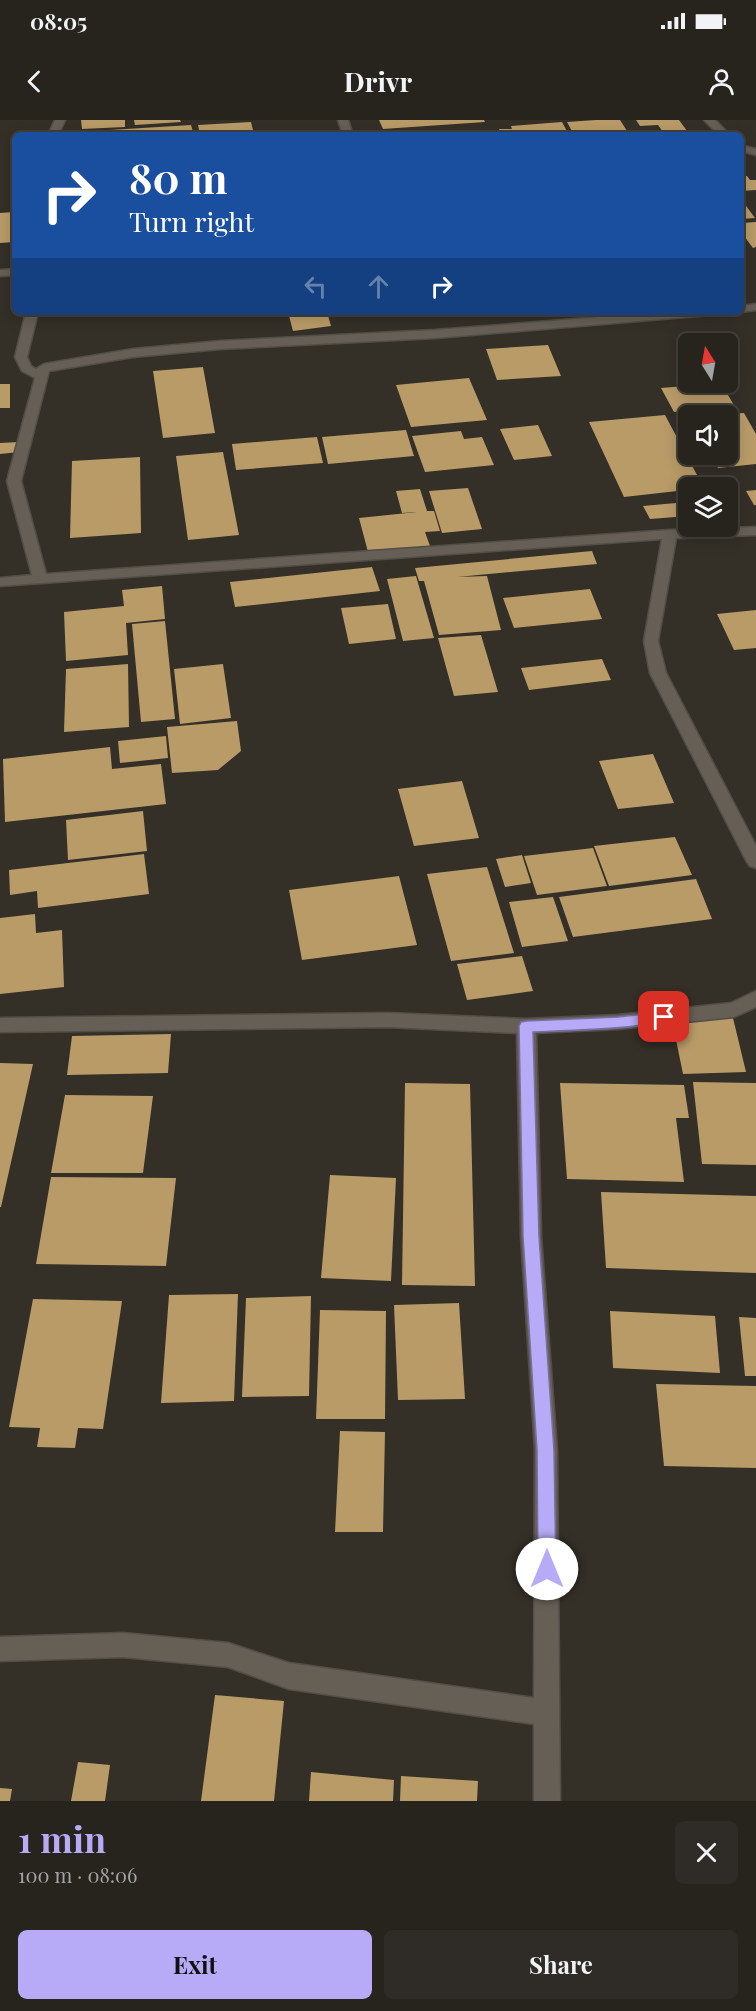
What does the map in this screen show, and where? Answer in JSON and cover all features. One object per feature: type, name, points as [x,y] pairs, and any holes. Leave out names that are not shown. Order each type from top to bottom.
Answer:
[{"type":"street","points":[[709,120],[722,132]]},
{"type":"street","points":[[31,315],[21,357],[26,368],[36,375],[44,368],[133,353],[210,346],[447,333],[672,315]]},
{"type":"street","points":[[40,579],[14,481],[44,368]]},
{"type":"street","points":[[0,582],[670,534],[756,531]]},
{"type":"street","points":[[670,534],[651,641],[658,673],[756,862]]},
{"type":"street","points":[[0,1025],[388,1020],[526,1026],[618,1022],[734,1010],[756,998]]},
{"type":"street","points":[[526,1026],[531,1236],[546,1450],[547,1801]]},
{"type":"street","points":[[0,1649],[123,1645],[228,1655],[289,1676],[548,1713]]},
{"type":"building","points":[[81,120],[125,120],[125,127],[82,129]]},
{"type":"building","points":[[134,120],[180,120],[181,122],[135,125]]},
{"type":"building","points":[[379,120],[484,120],[485,122],[383,129]]},
{"type":"building","points":[[620,120],[628,132],[572,132],[567,122]]},
{"type":"building","points":[[636,120],[679,120],[688,132],[663,132],[658,125],[640,126]]},
{"type":"building","points":[[251,122],[254,132],[199,132],[198,125]]},
{"type":"building","points":[[562,122],[567,132],[500,132],[499,129],[512,129],[511,126]]},
{"type":"building","points":[[191,125],[193,132],[77,132]]},
{"type":"building","points":[[744,176],[750,180],[756,180],[756,190],[744,191]]},
{"type":"building","points":[[744,203],[755,218],[744,219]]},
{"type":"building","points":[[12,212],[12,242],[0,243],[0,213]]},
{"type":"building","points":[[756,222],[756,247],[753,248],[744,236],[744,223]]},
{"type":"building","points":[[289,315],[328,315],[331,326],[293,331]]},
{"type":"building","points":[[548,345],[561,376],[497,380],[486,349]]},
{"type":"building","points":[[203,367],[215,433],[163,438],[153,371]]},
{"type":"building","points":[[469,378],[487,420],[411,427],[396,385]]},
{"type":"building","points":[[0,384],[10,384],[10,408],[0,408]]},
{"type":"building","points":[[678,387],[678,393],[727,393],[734,405],[678,405],[678,412],[674,412],[661,388]]},
{"type":"building","points":[[738,413],[744,413],[756,434],[756,464],[718,468],[716,465],[738,465]]},
{"type":"building","points":[[665,415],[678,439],[678,465],[692,465],[698,477],[678,477],[678,491],[624,497],[589,422]]},
{"type":"building","points":[[538,425],[552,456],[514,460],[500,429]]},
{"type":"building","points":[[406,430],[414,456],[328,464],[322,437]]},
{"type":"building","points":[[461,431],[464,439],[482,437],[494,465],[425,472],[412,436]]},
{"type":"building","points":[[317,437],[323,463],[236,470],[232,444]]},
{"type":"building","points":[[19,442],[19,452],[0,454],[0,443]]},
{"type":"building","points":[[223,452],[239,535],[188,540],[176,456]]},
{"type":"building","points":[[140,457],[141,533],[70,538],[72,461]]},
{"type":"building","points":[[468,488],[482,529],[442,533],[429,491]]},
{"type":"building","points":[[420,489],[427,511],[434,511],[440,531],[425,532],[430,546],[368,552],[359,518],[417,512],[402,513],[396,491]]},
{"type":"building","points":[[756,490],[756,505],[754,505],[746,491]]},
{"type":"building","points":[[678,503],[678,517],[650,519],[643,506]]},
{"type":"building","points":[[592,551],[597,564],[457,577],[487,576],[501,630],[439,635],[424,581],[419,581],[415,568]]},
{"type":"building","points":[[372,567],[380,591],[235,607],[230,582]]},
{"type":"building","points":[[416,576],[434,638],[403,641],[387,579]]},
{"type":"building","points":[[162,586],[165,619],[126,623],[128,655],[66,661],[64,612],[124,606],[122,590]]},
{"type":"building","points":[[590,589],[602,619],[514,628],[503,598]]},
{"type":"building","points":[[388,604],[396,639],[349,644],[341,608]]},
{"type":"building","points":[[756,610],[756,648],[734,650],[717,614]]},
{"type":"building","points":[[165,621],[175,719],[141,722],[132,624]]},
{"type":"building","points":[[481,635],[498,692],[454,696],[438,638]]},
{"type":"building","points":[[602,659],[611,680],[529,690],[521,668]]},
{"type":"building","points":[[128,664],[129,727],[64,732],[66,669]]},
{"type":"building","points":[[223,664],[231,718],[180,724],[174,669]]},
{"type":"building","points":[[237,721],[241,751],[218,770],[172,773],[167,727]]},
{"type":"building","points":[[166,736],[168,758],[120,763],[118,741]]},
{"type":"building","points":[[110,747],[112,769],[161,764],[166,804],[5,822],[3,759]]},
{"type":"building","points":[[653,754],[674,803],[618,809],[599,761]]},
{"type":"building","points":[[462,781],[479,838],[414,846],[398,789]]},
{"type":"building","points":[[143,811],[147,851],[68,860],[66,820]]},
{"type":"building","points":[[675,837],[692,875],[609,886],[594,846]]},
{"type":"building","points":[[593,848],[607,886],[537,895],[524,856]]},
{"type":"building","points":[[144,854],[149,894],[38,908],[37,891],[10,895],[9,870]]},
{"type":"building","points":[[522,855],[531,883],[505,887],[496,859]]},
{"type":"building","points":[[487,867],[514,953],[451,961],[427,874]]},
{"type":"building","points":[[399,876],[417,945],[302,960],[289,890]]},
{"type":"building","points":[[696,879],[712,919],[573,937],[559,897]]},
{"type":"building","points":[[553,897],[568,941],[522,947],[509,902]]},
{"type":"building","points":[[35,914],[36,933],[62,930],[64,987],[0,994],[0,918]]},
{"type":"building","points":[[522,956],[533,991],[467,1000],[457,964]]},
{"type":"building","points":[[733,1018],[746,1072],[683,1074],[672,1020]]},
{"type":"building","points":[[171,1034],[168,1073],[67,1075],[72,1036]]},
{"type":"building","points":[[0,1063],[33,1064],[1,1207],[0,1207]]},
{"type":"building","points":[[693,1082],[756,1083],[756,1165],[702,1164]]},
{"type":"building","points":[[405,1083],[470,1084],[475,1286],[402,1285]]},
{"type":"building","points":[[560,1083],[684,1085],[689,1118],[676,1118],[684,1182],[567,1179]]},
{"type":"building","points":[[65,1095],[153,1096],[143,1173],[51,1173]]},
{"type":"building","points":[[330,1175],[396,1178],[391,1281],[321,1278]]},
{"type":"building","points":[[51,1177],[176,1178],[166,1266],[36,1264]]},
{"type":"building","points":[[601,1192],[756,1196],[756,1273],[606,1268]]},
{"type":"building","points":[[238,1294],[234,1401],[161,1403],[169,1295]]},
{"type":"building","points":[[311,1296],[309,1396],[242,1397],[246,1298]]},
{"type":"building","points":[[33,1299],[122,1301],[103,1429],[78,1428],[75,1448],[37,1447],[40,1428],[9,1427]]},
{"type":"building","points":[[459,1303],[465,1399],[398,1400],[394,1305]]},
{"type":"building","points":[[320,1310],[386,1311],[385,1419],[316,1419]]},
{"type":"building","points":[[610,1311],[715,1316],[720,1373],[613,1368]]},
{"type":"building","points":[[739,1317],[756,1318],[756,1376],[745,1376]]},
{"type":"building","points":[[656,1384],[756,1386],[756,1468],[664,1466]]},
{"type":"building","points":[[340,1431],[385,1432],[383,1532],[335,1532]]},
{"type":"building","points":[[215,1695],[284,1701],[274,1801],[201,1801]]},
{"type":"building","points":[[78,1762],[110,1765],[105,1801],[71,1801]]},
{"type":"building","points":[[311,1772],[394,1780],[393,1801],[309,1801]]},
{"type":"building","points":[[401,1776],[478,1781],[477,1801],[400,1801]]},
{"type":"building","points":[[0,1788],[12,1789],[10,1801],[0,1801]]},
{"type":"route","points":[[547,1569],[546,1450],[531,1236],[526,1026],[618,1022],[664,1017]]}]
